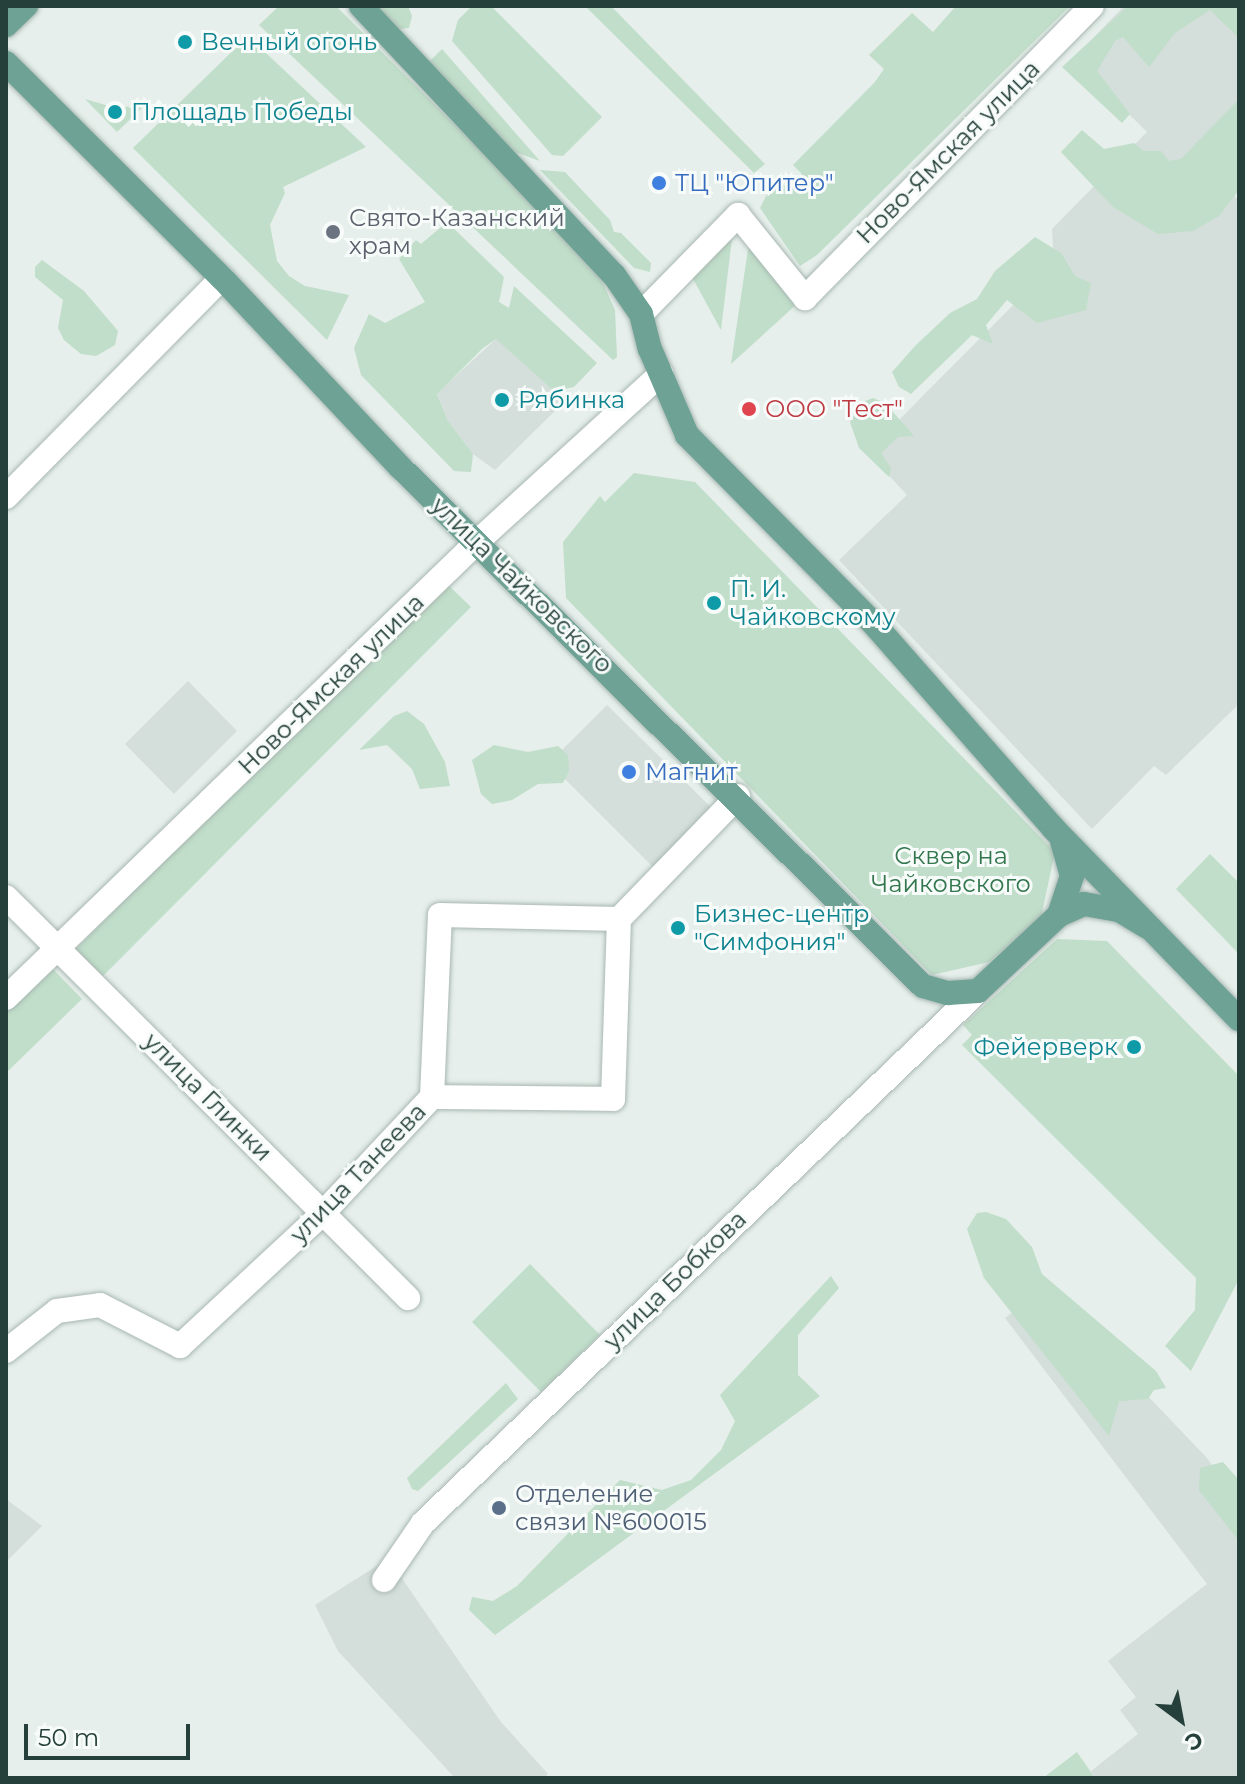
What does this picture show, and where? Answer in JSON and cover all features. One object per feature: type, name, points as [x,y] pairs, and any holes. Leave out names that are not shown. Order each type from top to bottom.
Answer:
[{"type":"main road","points":[[6,25],[26,6]]},
{"type":"main road","points":[[361,6],[614,275],[641,314],[661,374],[687,435],[874,624],[1054,829],[1239,1019]]},
{"type":"main road","name":"улица Чайковского","points":[[6,63],[222,278],[401,468],[738,796],[923,986],[948,993],[978,991]]},
{"type":"main road","points":[[978,991],[1059,915],[1072,876],[1065,845],[1054,829]]},
{"type":"main road","points":[[1059,915],[1102,904],[1147,927]]},
{"type":"street","name":"Ново-Ямская улица","points":[[641,314],[738,215],[805,298],[1092,6]]},
{"type":"street","points":[[6,497],[222,278]]},
{"type":"street","name":"Ново-Ямская улица","points":[[6,998],[478,541],[661,374]]},
{"type":"street","points":[[432,1097],[440,915],[619,919],[738,796]]},
{"type":"street","name":"улица Глинки","points":[[6,897],[408,1298]]},
{"type":"street","name":"улица Танеева","points":[[6,1351],[57,1311],[100,1305],[180,1346],[324,1212],[432,1097],[613,1099],[619,919]]},
{"type":"street","name":"улица Бобкова","points":[[384,1580],[423,1523],[978,991]]},
{"type":"shaded area","points":[[1124,6],[1229,6],[1239,15],[1239,175],[1227,188],[1239,201],[1239,704],[1166,775],[1154,766],[1092,829],[839,560],[907,495],[867,452],[1054,264],[1052,229],[1147,132],[1073,59]]},
{"type":"shaded area","points":[[496,339],[524,359],[565,401],[495,470],[473,454],[448,421],[437,393]]},
{"type":"shaded area","points":[[188,681],[237,731],[174,794],[125,744]]},
{"type":"shaded area","points":[[607,705],[727,823],[668,882],[549,763]]},
{"type":"shaded area","points":[[1044,1287],[1206,1457],[1239,1501],[1239,1778],[1095,1778],[1091,1771],[1138,1734],[1120,1710],[1136,1697],[1108,1661],[1207,1584],[1005,1318]]},
{"type":"shaded area","points":[[6,1499],[42,1526],[6,1562]]},
{"type":"shaded area","points":[[383,1562],[399,1574],[501,1722],[548,1774],[544,1778],[455,1778],[338,1651],[315,1605]]},
{"type":"green space","points":[[279,6],[336,6],[567,237],[602,281],[615,310],[617,357],[613,360],[259,25]]},
{"type":"green space","points":[[377,6],[408,6],[412,16],[409,28],[400,29]]},
{"type":"green space","points":[[472,6],[491,6],[602,117],[563,156],[552,155],[452,41],[458,20]]},
{"type":"green space","points":[[585,6],[611,6],[765,164],[754,173]]},
{"type":"green space","points":[[956,6],[1070,6],[817,255],[800,266],[760,208],[769,190],[779,181],[789,189],[802,174],[793,165],[874,83],[884,69],[869,55],[912,13],[933,32]]},
{"type":"green space","points":[[1128,6],[1239,6],[1239,38],[1210,10],[1175,33],[1149,67],[1123,37],[1115,41],[1097,71],[1130,114],[1122,123],[1062,67]]},
{"type":"green space","points":[[248,36],[366,147],[283,187],[285,193],[270,225],[277,261],[289,276],[305,286],[349,295],[327,340],[133,148]]},
{"type":"green space","points":[[442,49],[540,161],[515,152],[429,62]]},
{"type":"green space","points":[[85,99],[119,109],[150,100],[117,132]]},
{"type":"green space","points":[[1239,99],[1239,190],[1219,216],[1193,231],[1158,234],[1113,207],[1061,152],[1082,130],[1104,149],[1134,143],[1143,151],[1161,151],[1169,161],[1181,159]]},
{"type":"green space","points":[[540,170],[565,172],[610,220],[614,232],[621,233],[651,263],[650,272],[634,268]]},
{"type":"green space","points":[[447,222],[504,277],[499,302],[509,308],[514,286],[597,363],[574,387],[554,391],[496,339],[483,348],[437,394],[448,421],[473,454],[471,472],[454,471],[361,375],[354,348],[369,314],[385,323],[425,302],[399,259],[416,240],[421,244]]},
{"type":"green space","points":[[750,236],[799,302],[731,364]]},
{"type":"green space","points":[[1035,237],[1061,253],[1075,276],[1091,283],[1086,310],[1037,323],[1007,300],[986,325],[993,344],[972,335],[911,394],[899,387],[892,372],[915,346],[950,313],[977,299],[995,271]]},
{"type":"green space","points":[[732,238],[721,330],[692,277]]},
{"type":"green space","points":[[42,260],[84,291],[118,331],[115,345],[96,356],[81,354],[64,340],[58,328],[63,300],[35,277],[35,267]]},
{"type":"green space","points":[[873,398],[885,403],[914,436],[898,437],[881,453],[891,468],[889,477],[859,448],[850,422],[863,402]]},
{"type":"green space","name":"Сквер на Чайковского","points":[[634,473],[695,482],[1055,852],[1041,917],[989,962],[932,975],[566,598],[563,542],[600,496],[605,502]]},
{"type":"green space","points":[[443,580],[471,607],[102,977],[75,950]]},
{"type":"green space","points":[[407,711],[424,724],[445,762],[450,786],[420,789],[412,769],[387,745],[359,750],[394,716]]},
{"type":"green space","points":[[494,745],[528,752],[558,746],[568,755],[569,771],[563,783],[538,784],[512,800],[492,804],[481,794],[472,760]]},
{"type":"green space","points":[[1210,854],[1239,883],[1239,954],[1176,889]]},
{"type":"green space","points":[[1057,939],[1107,941],[1239,1076],[1239,1279],[1191,1371],[1165,1346],[1195,1310],[1196,1278],[962,1045],[972,1035],[963,1025]]},
{"type":"green space","points":[[49,965],[82,999],[6,1073],[6,1007]]},
{"type":"green space","points":[[986,1212],[1006,1219],[1032,1247],[1042,1274],[1156,1371],[1166,1388],[1154,1390],[1148,1399],[1119,1401],[1109,1436],[984,1278],[967,1229],[977,1213]]},
{"type":"green space","points":[[530,1264],[600,1335],[541,1392],[472,1322]]},
{"type":"green space","points":[[831,1276],[839,1288],[798,1335],[798,1375],[820,1396],[495,1635],[469,1610],[472,1597],[493,1601],[517,1586],[620,1480],[662,1490],[691,1480],[721,1450],[735,1421],[720,1395]]},
{"type":"green space","points":[[506,1383],[518,1399],[418,1491],[412,1489],[407,1478]]},
{"type":"green space","points":[[1223,1462],[1239,1480],[1239,1541],[1199,1490],[1200,1468]]},
{"type":"green space","points":[[1077,1752],[1095,1778],[1043,1778]]},
{"type":"place","name":"Вечный огонь","points":[[185,42]]},
{"type":"place","name":"Площадь Победы","points":[[115,112]]},
{"type":"place","name":"ТЦ \"Юпитер\"","points":[[659,183]]},
{"type":"place","name":"Свято-Казанский храм","points":[[333,232]]},
{"type":"place","name":"Рябинка","points":[[502,400]]},
{"type":"place","name":"ООО \"Тест\"","points":[[749,409]]},
{"type":"place","name":"П. И. Чайковскому","points":[[714,603]]},
{"type":"place","name":"Магнит","points":[[629,772]]},
{"type":"place","name":"Бизнес-центр \"Симфония\"","points":[[678,928]]},
{"type":"place","name":"Фейерверк","points":[[1134,1047]]},
{"type":"place","name":"Отделение связи №600015","points":[[499,1508]]}]
